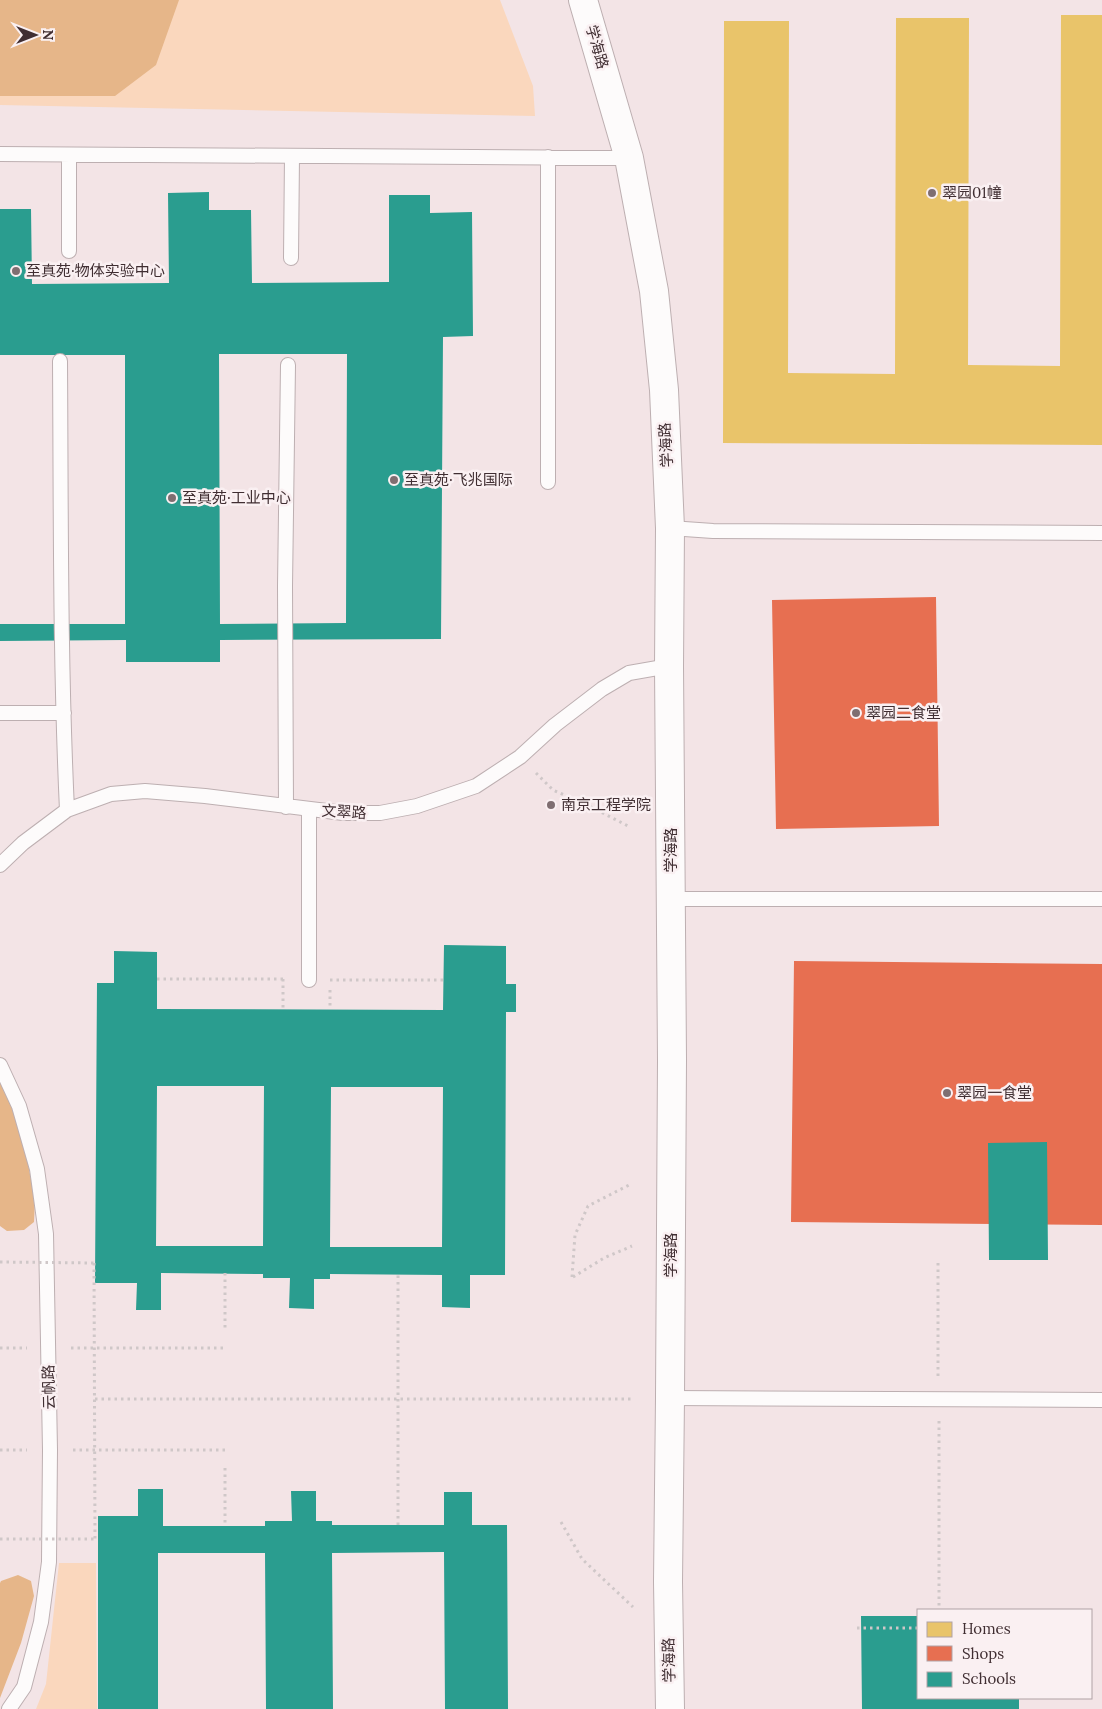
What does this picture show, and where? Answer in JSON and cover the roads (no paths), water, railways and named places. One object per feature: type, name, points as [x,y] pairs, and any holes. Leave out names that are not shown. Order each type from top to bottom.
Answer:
[{"type":"street","name":"学海路","points":[[583,0],[629,158],[655,301],[664,390],[670,528],[671,899],[668,1582],[670,1709]]},
{"type":"lane","points":[[0,154],[629,158]]},
{"type":"lane","points":[[69,155],[69,251]]},
{"type":"lane","points":[[291,258],[292,156]]},
{"type":"lane","points":[[548,158],[548,482]]},
{"type":"lane","points":[[60,361],[64,713],[68,810]]},
{"type":"lane","points":[[286,807],[285,586],[288,365]]},
{"type":"lane","points":[[670,528],[723,531],[1102,534]]},
{"type":"lane","name":"文翠路","points":[[0,865],[23,843],[68,810],[111,794],[145,791],[205,796],[343,813],[380,814],[417,806],[476,786],[520,757],[555,725],[602,689],[629,673],[670,666]]},
{"type":"lane","points":[[0,713],[64,713]]},
{"type":"lane","points":[[309,810],[309,980]]},
{"type":"lane","points":[[671,899],[1102,899]]},
{"type":"lane","name":"云帆路","points":[[0,1065],[18,1106],[37,1169],[45,1224],[50,1450],[49,1562],[42,1622],[24,1687],[9,1709]]},
{"type":"lane","points":[[670,1398],[1102,1400]]},
{"type":"place","name":"翠园01幢","points":[[932,193]]},
{"type":"place","name":"至真苑·物体实验中心","points":[[16,271]]},
{"type":"place","name":"至真苑·飞兆国际","points":[[394,480]]},
{"type":"place","name":"至真苑·工业中心","points":[[172,498]]},
{"type":"place","name":"翠园二食堂","points":[[856,713]]},
{"type":"place","name":"南京工程学院","points":[[551,805]]},
{"type":"place","name":"翠园一食堂","points":[[947,1093]]}]
